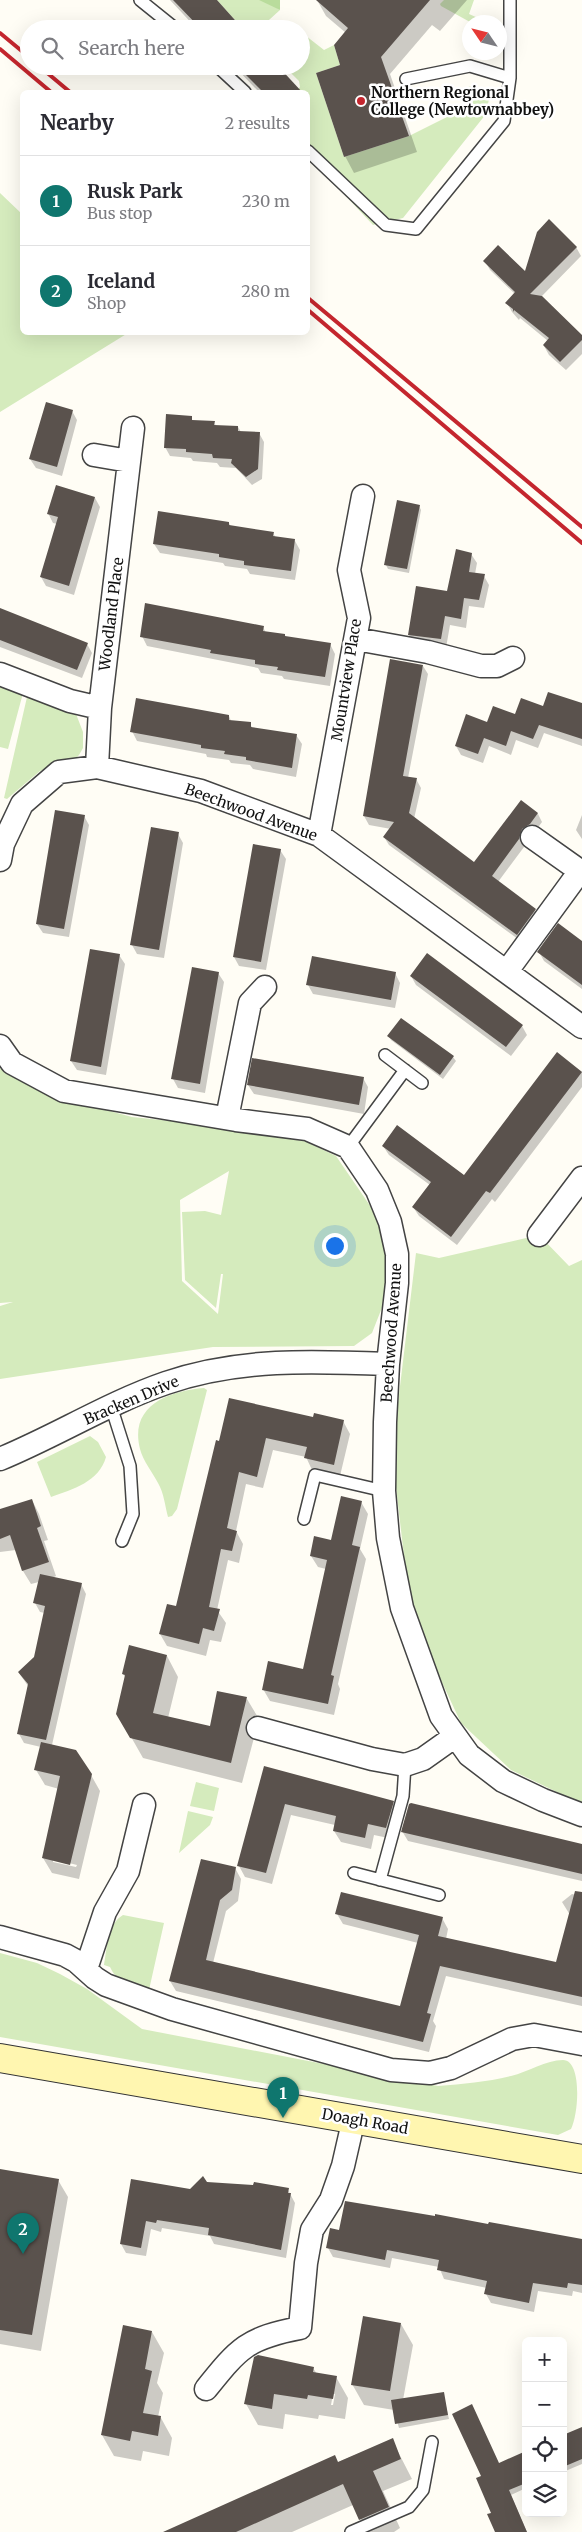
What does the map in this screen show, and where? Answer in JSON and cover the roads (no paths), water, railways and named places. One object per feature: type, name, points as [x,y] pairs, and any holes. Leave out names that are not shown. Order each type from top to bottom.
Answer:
[{"type":"main road","name":"Doagh Road","points":[[0,2058],[582,2159]]},
{"type":"street","name":"Woodland Place","points":[[97,767],[100,708],[134,428]]},
{"type":"street","points":[[94,455],[129,461]]},
{"type":"street","name":"Mountview Place","points":[[319,835],[359,618],[350,570],[363,496]]},
{"type":"street","points":[[356,638],[428,652],[481,666],[497,666],[513,658]]},
{"type":"street","points":[[0,674],[70,701],[100,708]]},
{"type":"street","name":"Beechwood Avenue","points":[[0,860],[4,844],[22,804],[59,772],[97,767],[201,791],[319,835],[507,971],[582,1028]]},
{"type":"street","points":[[507,971],[580,871],[532,837]]},
{"type":"street","points":[[227,1118],[250,1003],[265,987]]},
{"type":"street","points":[[0,1046],[12,1063],[64,1091],[307,1129],[348,1147]]},
{"type":"street","name":"Beechwood Avenue","points":[[348,1147],[377,1190],[390,1222],[397,1254],[397,1283],[388,1364],[384,1491],[388,1538],[402,1608],[441,1716],[454,1737],[469,1755],[503,1781],[543,1800],[582,1814]]},
{"type":"street","points":[[539,1234],[582,1178]]},
{"type":"street","name":"Bracken Drive","points":[[0,1459],[111,1406],[166,1383],[213,1370],[296,1360],[388,1364]]},
{"type":"street","points":[[258,1728],[372,1759],[405,1765],[423,1759],[454,1737]]},
{"type":"street","points":[[86,1969],[105,1912],[128,1871],[144,1805]]},
{"type":"street","points":[[0,1937],[65,1955],[106,1985],[172,2009],[390,2070],[430,2073],[451,2068],[512,2039],[534,2035],[582,2044]]},
{"type":"street","points":[[206,2389],[247,2344],[271,2334],[300,2328],[306,2263],[312,2230],[331,2200],[343,2166],[354,2118]]},
{"type":"lane","points":[[140,0],[165,20]]},
{"type":"lane","points":[[310,153],[386,224],[416,229],[504,121],[510,78],[510,0]]},
{"type":"lane","points":[[406,79],[470,66],[510,78]]},
{"type":"lane","points":[[227,75],[243,90]]},
{"type":"lane","points":[[385,1055],[422,1083]]},
{"type":"lane","points":[[348,1147],[405,1070]]},
{"type":"lane","points":[[111,1406],[130,1466],[133,1514],[122,1542]]},
{"type":"lane","points":[[304,1519],[315,1475],[384,1491]]},
{"type":"lane","points":[[380,1880],[404,1796],[405,1765]]},
{"type":"lane","points":[[354,1873],[439,1895]]},
{"type":"lane","points":[[351,2532],[409,2507],[423,2490],[432,2442]]},
{"type":"railway","points":[[0,33],[20,50]]},
{"type":"railway","points":[[0,49],[20,66]]},
{"type":"railway","points":[[31,75],[49,90]]},
{"type":"railway","points":[[50,75],[68,90]]},
{"type":"railway","points":[[310,300],[582,527]]},
{"type":"railway","points":[[310,312],[582,543]]},
{"type":"place","name":"Northern Regional College (Newtownabbey)","points":[[361,101]]},
{"type":"place","name":"Rusk Park","points":[[283,2118]]},
{"type":"place","name":"Iceland","points":[[23,2254]]}]
